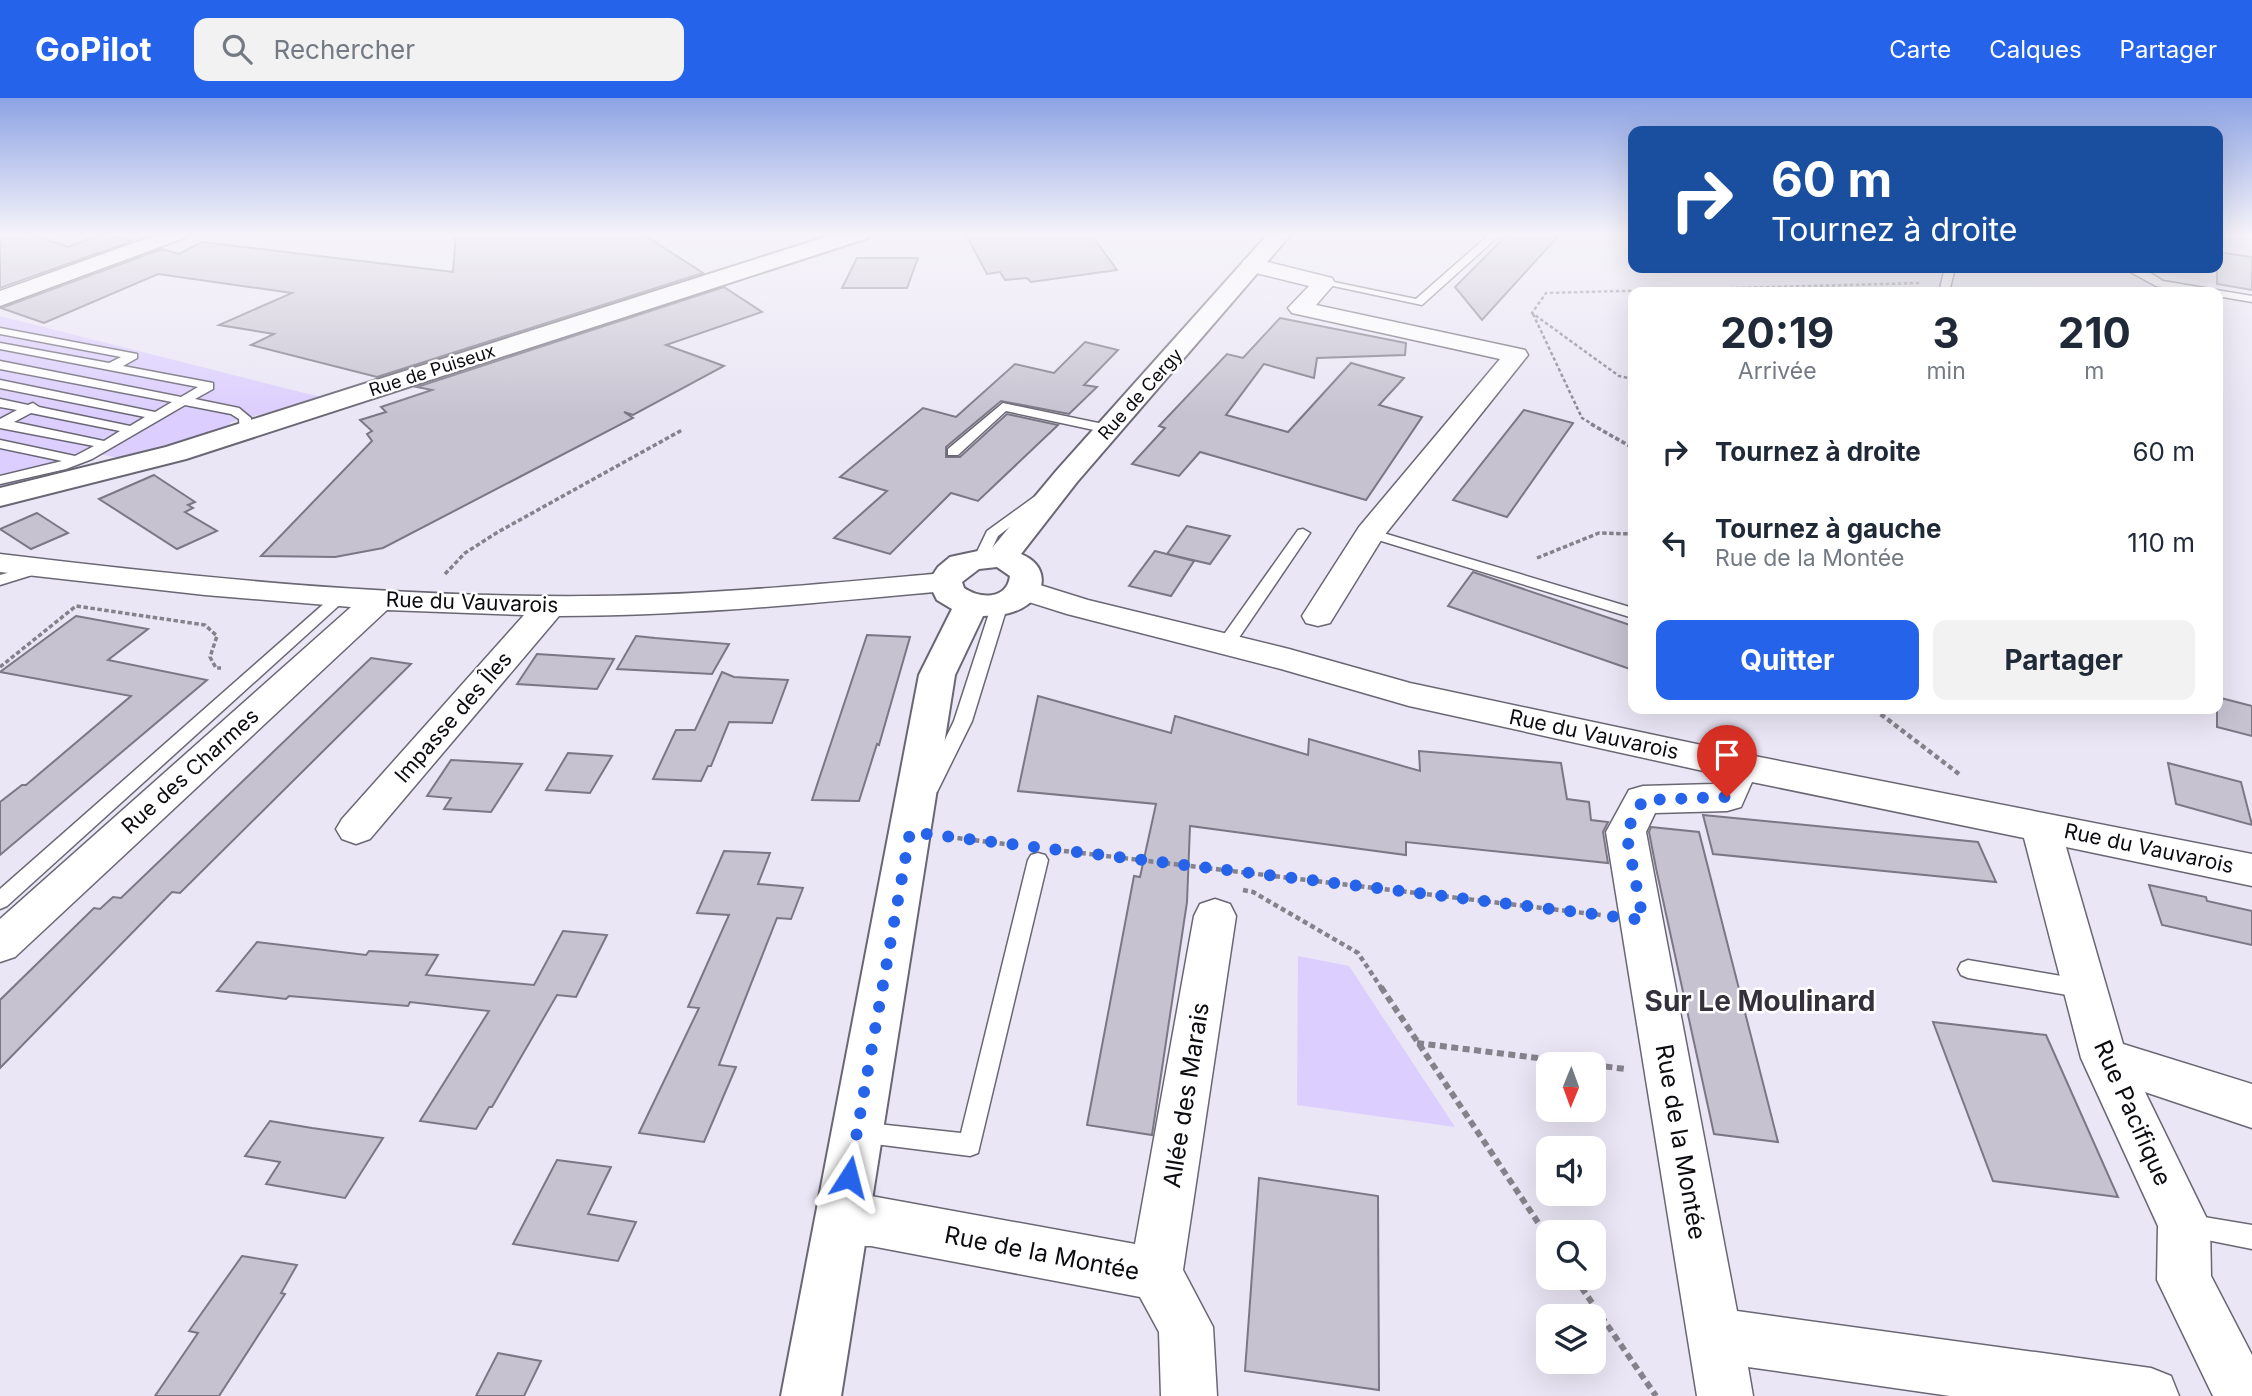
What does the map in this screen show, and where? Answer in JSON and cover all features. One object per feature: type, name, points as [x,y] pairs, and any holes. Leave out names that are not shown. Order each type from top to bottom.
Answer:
[{"type":"street","name":"Rue de Puiseux","points":[[0,497],[116,470],[674,294]]},
{"type":"street","name":"Rue de Cergy","points":[[991,557],[1230,294]]},
{"type":"street","points":[[1314,294],[1300,308],[1516,355],[1370,533],[1318,616]]},
{"type":"street","points":[[811,1396],[937,676],[985,595],[1027,578],[1025,571],[1016,563],[991,557],[966,561],[950,571],[985,595]]},
{"type":"street","name":"Rue du Vauvarois","points":[[0,563],[157,583],[427,601],[550,606],[985,595],[1078,607],[1409,694],[1739,766],[2252,870]]},
{"type":"street","name":"Rue des Charmes","points":[[0,945],[380,599]]},
{"type":"street","name":"Impasse des Îles","points":[[356,829],[550,606]]},
{"type":"street","name":"Rue de la Montée","points":[[1726,1396],[1626,832],[1643,800],[1727,797],[1739,766]]},
{"type":"street","name":"Rue Pacifique","points":[[2040,825],[2104,1058],[2184,1225],[2184,1280],[2246,1393]]},
{"type":"street","name":"Allée des Marais","points":[[1156,1274],[1234,904]]},
{"type":"street","points":[[2104,1058],[2252,1106]]},
{"type":"street","name":"Rue de la Montée","points":[[841,1221],[871,1221],[1156,1274],[1186,1327],[1189,1396]]},
{"type":"street","points":[[1714,1335],[2151,1396]]},
{"type":"lane","points":[[1374,294],[1418,303],[1429,294]]},
{"type":"lane","points":[[2223,294],[2252,299]]},
{"type":"lane","points":[[0,331],[133,356],[1,423]]},
{"type":"lane","points":[[3,349],[32,337]]},
{"type":"lane","points":[[0,480],[76,460],[209,386],[3,349]]},
{"type":"lane","points":[[0,365],[235,411],[245,418],[245,431]]},
{"type":"lane","points":[[0,384],[157,416]]},
{"type":"lane","points":[[0,403],[132,430]]},
{"type":"lane","points":[[953,452],[1003,407],[1108,429]]},
{"type":"lane","points":[[1,423],[106,445]]},
{"type":"lane","points":[[0,444],[116,470]]},
{"type":"lane","points":[[0,468],[27,474]]},
{"type":"lane","points":[[1226,644],[1303,533]]},
{"type":"lane","points":[[1370,533],[1628,611]]},
{"type":"lane","points":[[0,580],[40,568]]},
{"type":"lane","points":[[1,898],[259,672],[340,597]]},
{"type":"lane","points":[[856,1132],[970,1145],[1038,860]]},
{"type":"lane","points":[[1968,969],[2085,989]]},
{"type":"lane","points":[[2184,1225],[2252,1237]]},
{"type":"path","points":[[1532,313],[1546,294]]},
{"type":"path","points":[[1532,313],[1619,376],[1628,378]]},
{"type":"path","points":[[1532,313],[1582,418],[1628,445]]},
{"type":"path","points":[[427,601],[443,575],[465,553],[682,430]]},
{"type":"path","points":[[1500,573],[1599,533],[1628,534]]},
{"type":"path","points":[[0,667],[76,606],[205,625],[217,636],[210,657],[216,668],[259,672]]},
{"type":"path","points":[[1881,714],[1970,782]]},
{"type":"path","points":[[910,832],[1021,845]]},
{"type":"path","points":[[1063,850],[1643,920]]},
{"type":"path","points":[[1234,904],[1358,953],[1536,1220]]},
{"type":"path","points":[[1417,1043],[1536,1058]]},
{"type":"path","points":[[1583,1290],[1656,1396]]},
{"type":"shaded area","points":[[0,316],[324,398],[231,422],[229,427],[119,458],[99,454],[67,472],[0,488]]},
{"type":"shaded area","points":[[1298,956],[1349,966],[1455,1127],[1297,1105]]},
{"type":"building","points":[[40,294],[112,294],[44,323],[1,308]]},
{"type":"building","points":[[291,294],[639,294],[377,377],[251,345],[274,334],[219,325]]},
{"type":"building","points":[[704,294],[734,294],[762,312],[666,345],[724,366],[633,415],[624,412],[633,418],[383,548],[335,557],[261,556],[372,441],[367,434],[372,431],[360,420],[386,412],[381,407],[432,390],[417,387]]},
{"type":"building","points":[[1460,294],[1506,294],[1482,320]]},
{"type":"building","points":[[1280,318],[1406,343],[1405,355],[1317,358],[1314,378],[1264,364],[1226,415],[1288,432],[1351,363],[1404,378],[1379,405],[1422,417],[1366,500],[1200,452],[1179,476],[1132,464],[1165,428],[1159,426],[1227,354],[1243,358]]},
{"type":"building","points":[[1085,342],[1118,350],[1084,385],[1097,387],[1069,414],[1001,401],[946,447],[946,457],[960,457],[1007,414],[1058,425],[978,501],[951,493],[890,554],[834,538],[887,491],[840,477],[923,408],[956,417],[1015,364],[1054,373]]},
{"type":"building","points":[[1524,410],[1573,423],[1507,517],[1453,500]]},
{"type":"building","points":[[154,475],[195,502],[188,505],[193,508],[185,512],[217,531],[177,549],[99,499]]},
{"type":"building","points":[[37,513],[68,533],[31,549],[0,529]]},
{"type":"building","points":[[1187,526],[1230,536],[1210,564],[1167,554]]},
{"type":"building","points":[[1155,551],[1194,561],[1171,596],[1129,586]]},
{"type":"building","points":[[1473,572],[1628,624],[1628,668],[1448,606]]},
{"type":"building","points":[[76,616],[148,629],[108,660],[207,680],[0,855],[0,802],[22,785],[26,785],[131,696],[0,672]]},
{"type":"building","points":[[867,635],[910,637],[879,745],[877,744],[859,801],[812,800]]},
{"type":"building","points":[[636,636],[729,644],[712,674],[617,669]]},
{"type":"building","points":[[537,654],[614,659],[597,689],[517,684]]},
{"type":"building","points":[[371,658],[411,664],[180,893],[172,892],[0,1068],[0,1000],[94,908],[100,909],[113,897],[121,898]]},
{"type":"building","points":[[722,672],[734,677],[788,680],[772,723],[729,722],[711,766],[708,766],[701,781],[653,779],[676,730],[695,730]]},
{"type":"building","points":[[1038,696],[1171,733],[1175,716],[1308,755],[1309,739],[1420,771],[1419,751],[1561,763],[1567,799],[1589,802],[1591,820],[1608,822],[1603,832],[1608,863],[1406,842],[1406,855],[1190,826],[1187,902],[1152,1135],[1087,1125],[1134,876],[1140,877],[1156,804],[1018,791]]},
{"type":"building","points":[[2223,699],[2252,706],[2252,736],[2217,727],[2217,714],[2223,714]]},
{"type":"building","points":[[568,753],[612,756],[590,793],[546,790]]},
{"type":"building","points":[[451,760],[522,764],[491,812],[444,809],[451,798],[427,796]]},
{"type":"building","points":[[2168,763],[2241,782],[2252,825],[2176,804]]},
{"type":"building","points":[[1703,815],[1978,842],[1996,882],[1713,854]]},
{"type":"building","points":[[1651,827],[1699,832],[1778,1142],[1714,1134],[1656,868],[1649,832]]},
{"type":"building","points":[[724,851],[770,853],[758,884],[803,888],[791,919],[777,918],[719,1065],[736,1067],[704,1142],[639,1133],[699,1008],[688,1007],[729,915],[697,913]]},
{"type":"building","points":[[2149,885],[2206,897],[2207,901],[2252,911],[2252,945],[2162,925]]},
{"type":"building","points":[[563,931],[607,935],[576,997],[557,995],[492,1107],[489,1107],[476,1129],[420,1121],[489,1011],[410,1002],[408,1006],[289,996],[286,999],[217,991],[257,942],[366,955],[369,951],[438,955],[426,975],[534,985]]},
{"type":"building","points":[[1933,1022],[2046,1035],[2118,1197],[1993,1181]]},
{"type":"building","points":[[270,1121],[383,1138],[345,1198],[266,1184],[280,1162],[245,1156]]},
{"type":"building","points":[[557,1160],[611,1167],[588,1214],[636,1222],[618,1261],[513,1244]]},
{"type":"building","points":[[1259,1178],[1378,1196],[1379,1390],[1245,1371]]},
{"type":"building","points":[[242,1256],[297,1265],[281,1293],[285,1294],[219,1396],[155,1396],[198,1333],[189,1331]]},
{"type":"building","points":[[498,1353],[541,1361],[524,1396],[476,1396]]},
{"type":"district","name":"Sur Le Moulinard","points":[[1760,1001]]},
{"type":"route","points":[[849,1177],[910,832],[1643,920],[1626,832],[1643,800],[1727,797]]}]
